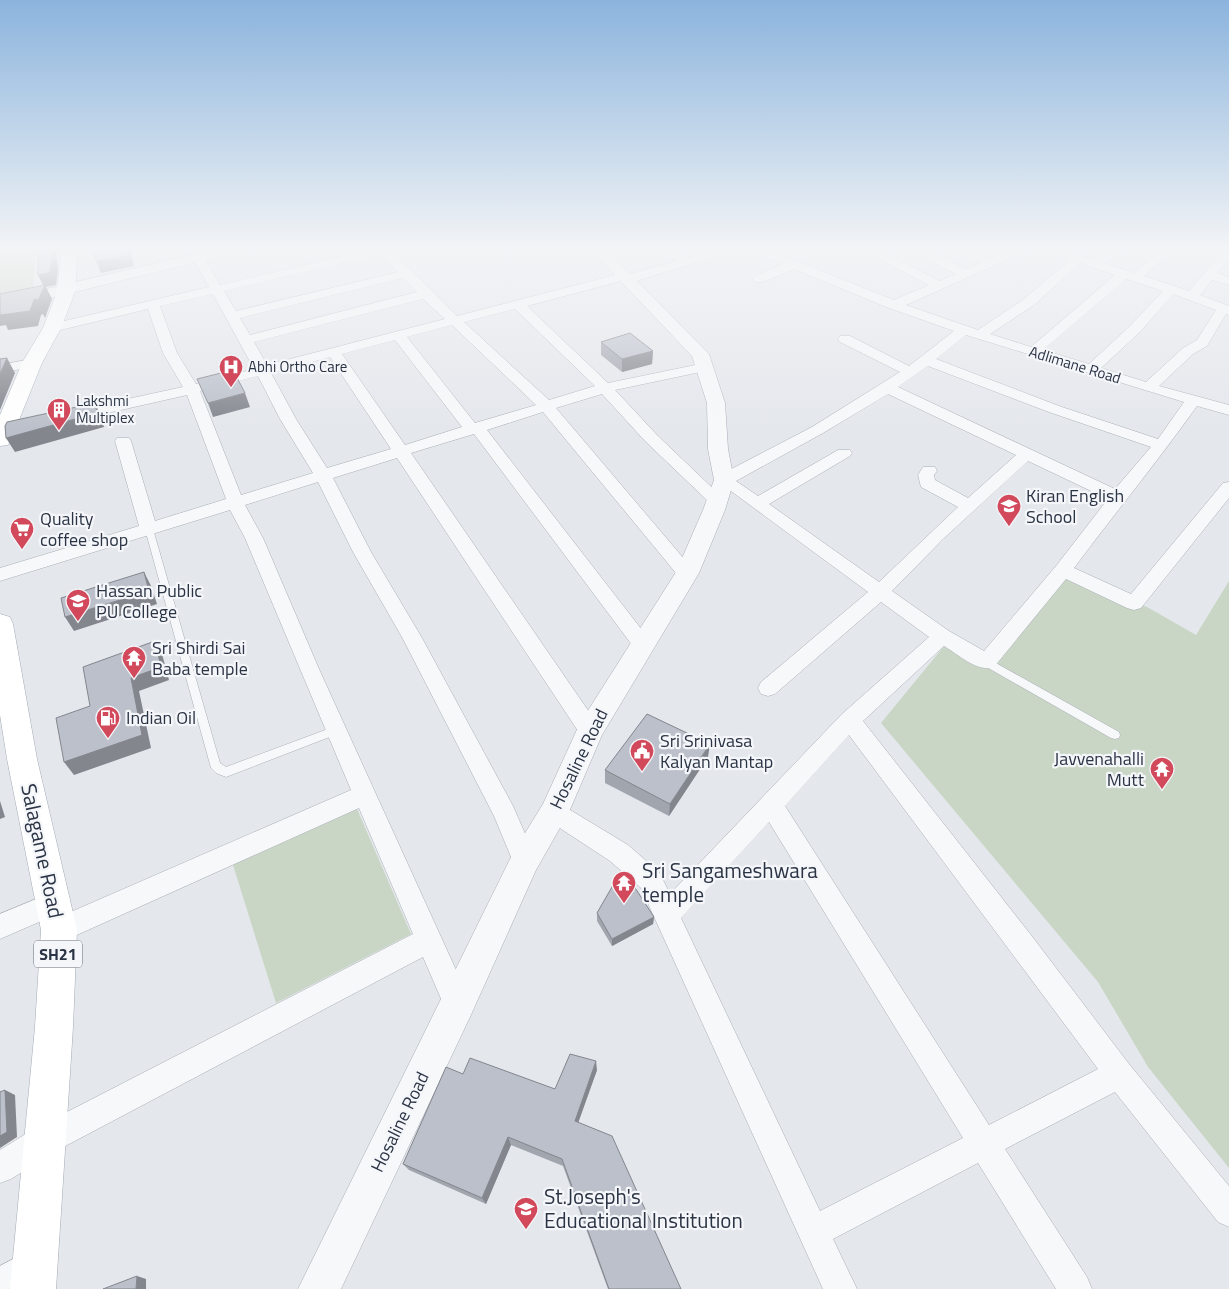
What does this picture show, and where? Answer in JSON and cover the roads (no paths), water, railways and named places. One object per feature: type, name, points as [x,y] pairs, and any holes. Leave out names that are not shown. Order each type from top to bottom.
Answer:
[{"type":"main road","points":[[2,436],[32,363],[52,328],[59,309]]},
{"type":"main road","name":"Salagame Road","points":[[0,624],[22,759],[56,917],[54,1027],[33,1277]]},
{"type":"street","points":[[52,328],[131,309]]},
{"type":"street","points":[[155,309],[170,353],[192,389],[235,502],[254,538],[336,730],[458,1005]]},
{"type":"street","points":[[228,309],[264,370],[288,419],[323,475],[362,552],[412,638],[505,813],[525,861]]},
{"type":"street","points":[[232,316],[260,309]]},
{"type":"street","points":[[246,340],[367,309]]},
{"type":"street","points":[[442,309],[546,406],[687,573]]},
{"type":"street","points":[[60,418],[192,389],[497,309]]},
{"type":"street","points":[[522,309],[605,388],[651,438],[721,490],[757,504],[942,636],[987,662],[1063,570],[1118,497],[1161,445],[1194,399]]},
{"type":"street","points":[[655,309],[700,354],[705,367],[716,403],[721,490]]},
{"type":"street","name":"Adlimane Road","points":[[906,309],[1033,352],[1149,388],[1229,410]]},
{"type":"street","points":[[721,490],[853,411],[972,332],[1015,309]]},
{"type":"street","points":[[1033,352],[1088,309]]},
{"type":"street","points":[[1091,370],[1135,329],[1153,309]]},
{"type":"street","points":[[1149,388],[1188,351],[1202,343],[1226,310]]},
{"type":"street","points":[[398,336],[474,428],[642,644]]},
{"type":"street","points":[[845,340],[912,372]]},
{"type":"street","points":[[333,351],[402,450],[590,731]]},
{"type":"street","points":[[928,361],[1054,409],[1161,445]]},
{"type":"street","points":[[0,370],[32,363]]},
{"type":"street","points":[[0,575],[605,388],[705,367]]},
{"type":"street","points":[[888,388],[1118,497]]},
{"type":"street","points":[[2,436],[22,427]]},
{"type":"street","points":[[123,441],[149,529]]},
{"type":"street","points":[[757,504],[844,453]]},
{"type":"street","points":[[768,688],[880,592],[937,535],[1026,454]]},
{"type":"street","points":[[929,471],[926,475],[928,483],[970,506]]},
{"type":"street","points":[[1063,570],[1134,603],[1229,487]]},
{"type":"street","name":"Hosaline Road","points":[[318,1289],[458,1005],[525,861],[554,812],[590,731],[687,573],[721,490]]},
{"type":"street","points":[[667,915],[850,720],[942,636]]},
{"type":"street","points":[[850,720],[1119,1074],[1229,1211]]},
{"type":"street","points":[[0,927],[56,917],[365,795]]},
{"type":"street","points":[[770,804],[1075,1289]]},
{"type":"street","points":[[554,812],[619,853],[650,880],[840,1289]]},
{"type":"street","points":[[0,1168],[43,1141],[429,940]]},
{"type":"street","points":[[813,1232],[1119,1074]]},
{"type":"street","points":[[0,1285],[33,1277]]},
{"type":"lane","points":[[149,529],[215,765],[220,770],[226,772],[336,730]]},
{"type":"lane","points":[[987,662],[1116,735]]},
{"type":"place","name":"Abhi Ortho Care","points":[[231,388]]},
{"type":"place","name":"Lakshmi Multiplex","points":[[59,431]]},
{"type":"place","name":"Kiran English School","points":[[1009,527]]},
{"type":"place","name":"Quality coffee shop","points":[[22,550]]},
{"type":"place","name":"Hassan Public PU College","points":[[78,622]]},
{"type":"place","name":"Sri Shirdi Sai Baba temple","points":[[134,679]]},
{"type":"place","name":"Indian Oil","points":[[108,739]]},
{"type":"place","name":"Sri Srinivasa Kalyan Mantap","points":[[642,772]]},
{"type":"place","name":"Javvenahalli Mutt","points":[[1162,790]]},
{"type":"place","name":"Sri Sangameshwara temple","points":[[624,904]]},
{"type":"place","name":"St.Joseph's Educational Institution","points":[[526,1230]]}]
